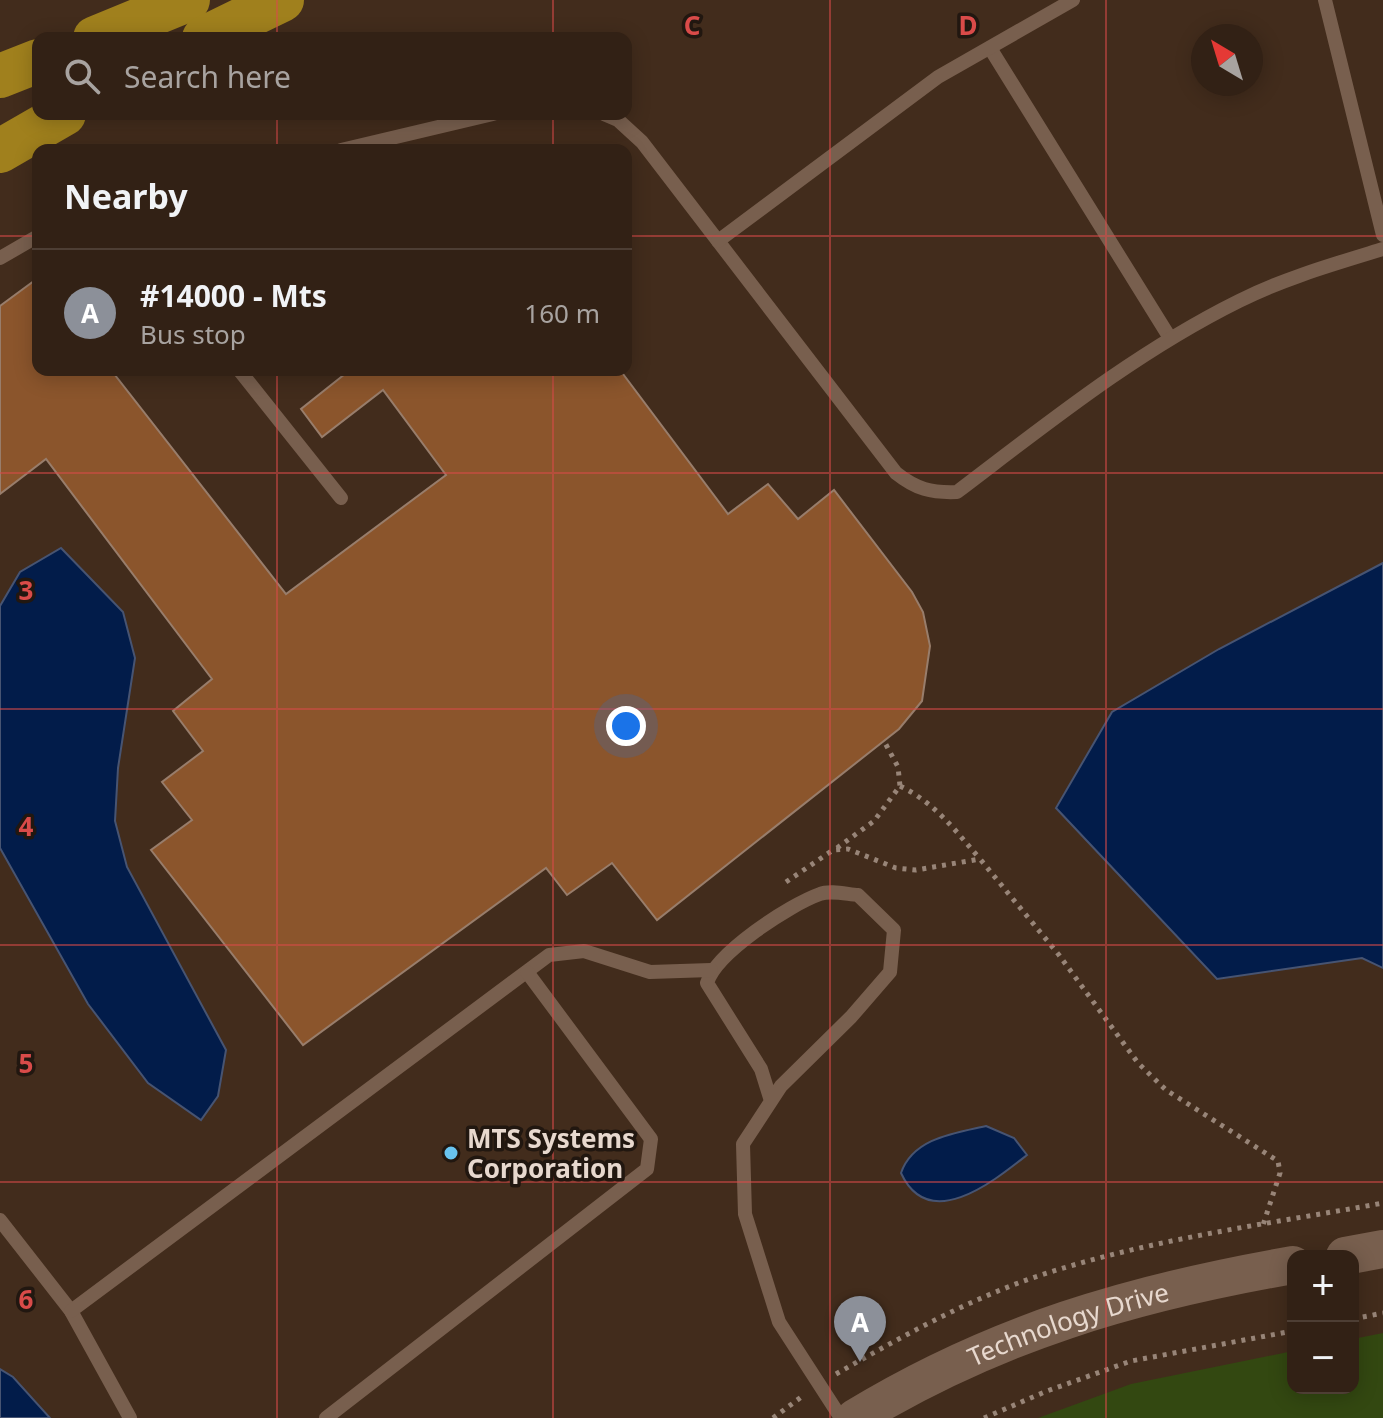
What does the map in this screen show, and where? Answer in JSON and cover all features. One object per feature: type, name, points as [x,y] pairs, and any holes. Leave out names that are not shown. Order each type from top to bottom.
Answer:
[{"type":"highway","points":[[110,32],[188,0]]},
{"type":"highway","points":[[216,32],[282,0]]},
{"type":"highway","points":[[0,76],[32,63]]},
{"type":"highway","points":[[0,151],[54,120]]},
{"type":"street","points":[[1359,1253],[1383,1249]]},
{"type":"street","name":"Technology Drive","points":[[855,1418],[944,1368],[1067,1318],[1134,1297],[1287,1266]]},
{"type":"lane","points":[[718,241],[938,77],[1073,0]]},
{"type":"lane","points":[[1325,0],[1383,235]]},
{"type":"lane","points":[[990,48],[1170,338]]},
{"type":"lane","points":[[366,144],[468,120]]},
{"type":"lane","points":[[618,120],[642,142],[896,473],[914,487],[935,493],[957,492],[1119,369],[1170,338],[1242,299],[1311,271],[1383,249]]},
{"type":"lane","points":[[0,258],[32,239]]},
{"type":"lane","points":[[244,376],[341,498]]},
{"type":"lane","points":[[771,1101],[761,1069],[707,983],[711,970],[751,936],[822,892],[858,895],[894,930],[890,972],[851,1017],[781,1086],[743,1144],[745,1214],[779,1322],[841,1418]]},
{"type":"lane","points":[[71,1311],[549,955],[584,951],[650,972],[711,970]]},
{"type":"lane","points":[[326,1418],[647,1169],[651,1139],[527,972]]},
{"type":"lane","points":[[0,1220],[71,1311],[130,1418]]},
{"type":"path","points":[[786,882],[874,821],[900,786],[898,767],[884,741]]},
{"type":"path","points":[[900,786],[923,797],[940,812],[1059,955],[1138,1063],[1166,1090],[1278,1161],[1280,1173],[1263,1225]]},
{"type":"path","points":[[833,850],[848,849],[896,868],[916,870],[980,859]]},
{"type":"path","points":[[1359,1318],[1383,1313]]},
{"type":"path","points":[[984,1418],[1131,1361],[1287,1332]]},
{"type":"green space","points":[[1383,1333],[1383,1418],[1038,1418],[1131,1384],[1287,1352],[1287,1394],[1359,1394],[1359,1338]]},
{"type":"water","points":[[61,548],[123,612],[135,658],[118,768],[115,821],[127,867],[226,1050],[218,1096],[201,1120],[148,1083],[88,1004],[0,848],[0,606],[20,572]]},
{"type":"water","points":[[1383,563],[1383,968],[1362,958],[1217,979],[1056,808],[1112,712],[1219,649]]},
{"type":"water","points":[[986,1126],[1014,1138],[1027,1155],[962,1197],[944,1201],[928,1200],[913,1191],[901,1173],[915,1152],[936,1139]]},
{"type":"water","points":[[0,1369],[13,1377],[50,1418],[0,1418]]},
{"type":"building","points":[[32,282],[32,376],[116,376],[286,594],[446,475],[383,390],[322,437],[301,409],[342,376],[624,376],[728,514],[768,484],[798,519],[834,490],[912,592],[923,612],[930,646],[922,701],[899,729],[657,920],[612,863],[567,895],[546,868],[303,1045],[151,850],[192,820],[162,782],[203,751],[173,711],[212,679],[46,459],[0,494],[0,306]]},
{"type":"place","name":"MTS Systems Corporation","points":[[451,1153]]},
{"type":"place","name":"#14000 - Mts","points":[[860,1362]]}]
